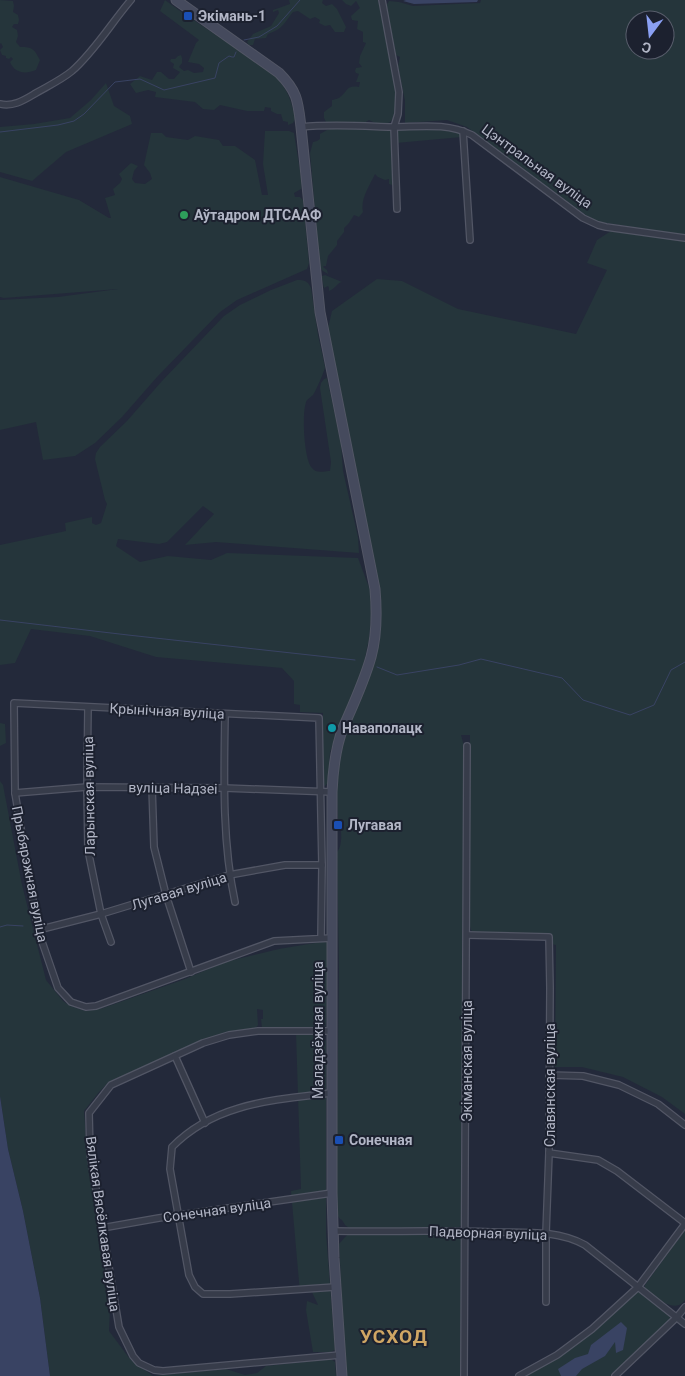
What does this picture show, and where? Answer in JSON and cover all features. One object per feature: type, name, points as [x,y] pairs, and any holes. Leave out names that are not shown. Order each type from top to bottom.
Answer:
[{"type":"main road","name":"Маладзёжная вуліца","points":[[176,0],[279,73],[291,86],[298,101],[320,312],[375,589],[376,615],[369,665],[343,729],[337,750],[332,792],[332,1193],[342,1376]]},
{"type":"street","points":[[0,104],[21,102],[64,78],[84,60],[131,0]]},
{"type":"street","points":[[382,0],[399,92],[398,114],[394,127],[397,209]]},
{"type":"street","name":"Цэнтральная вуліца","points":[[301,127],[318,125],[444,126],[463,131],[472,135],[591,222],[606,227],[685,238]]},
{"type":"street","points":[[463,131],[470,240]]},
{"type":"street","name":"Крынічная вуліца","points":[[14,703],[319,718],[321,792]]},
{"type":"street","name":"Прыбярэжная вуліца","points":[[14,703],[15,793],[38,930],[58,988],[71,1002],[86,1007],[96,1006],[274,941],[332,938]]},
{"type":"street","name":"Ларынская вуліца","points":[[88,707],[88,850],[101,914],[112,942]]},
{"type":"street","points":[[225,714],[224,788],[229,875],[235,902]]},
{"type":"street","name":"Экіманская вуліца","points":[[464,1376],[467,746]]},
{"type":"street","name":"вуліца Надзеі","points":[[15,793],[87,787],[224,788],[332,792]]},
{"type":"street","points":[[152,787],[154,847],[166,895],[191,972]]},
{"type":"street","points":[[321,792],[321,938]]},
{"type":"street","name":"Лугавая вуліца","points":[[38,930],[101,914],[229,875],[284,865],[322,865]]},
{"type":"street","name":"Славянская вуліца","points":[[467,935],[548,937],[550,1075],[546,1302]]},
{"type":"street","name":"Вялікая Вясёлкавая вуліца","points":[[332,1031],[258,1031],[230,1035],[203,1043],[111,1085],[89,1113],[90,1153],[119,1328],[133,1356],[139,1363],[146,1368],[163,1371],[340,1355]]},
{"type":"street","points":[[175,1056],[205,1123]]},
{"type":"street","points":[[550,1075],[582,1076],[619,1085],[658,1104],[685,1125]]},
{"type":"street","points":[[331,1093],[267,1101],[226,1112],[180,1138],[172,1148],[170,1169],[189,1275],[195,1287],[204,1294],[336,1287]]},
{"type":"street","points":[[518,1376],[557,1355],[592,1329],[638,1286],[685,1223],[617,1171],[598,1160],[549,1153]]},
{"type":"street","name":"Сонечная вуліца","points":[[102,1228],[332,1193]]},
{"type":"street","name":"Падворная вуліца","points":[[333,1231],[546,1233],[572,1238],[585,1245],[685,1324]]},
{"type":"street","points":[[615,1376],[677,1317],[685,1307]]},
{"type":"shaded area","points":[[0,0],[13,1],[13,12],[18,15],[19,20],[18,24],[14,24],[12,27],[17,30],[16,42],[20,47],[28,47],[36,53],[40,60],[36,70],[28,72],[18,71],[10,62],[13,59],[11,57],[9,59],[2,55],[0,50],[3,47],[0,44]]},
{"type":"shaded area","points":[[165,0],[187,16],[185,18],[189,17],[276,77],[284,87],[291,102],[295,119],[293,123],[288,125],[288,122],[283,121],[281,114],[271,111],[271,108],[265,107],[264,111],[247,111],[220,105],[214,110],[203,109],[195,102],[155,97],[156,92],[148,90],[136,93],[130,84],[140,76],[152,80],[157,72],[161,72],[169,79],[174,79],[180,72],[173,68],[174,64],[170,61],[181,55],[182,63],[179,67],[184,71],[203,72],[204,68],[199,64],[188,62],[199,40],[160,11]]},
{"type":"shaded area","points":[[289,0],[323,0],[322,3],[326,6],[332,4],[337,9],[346,27],[344,32],[335,32],[330,25],[325,26],[319,23],[320,20],[315,17],[310,19],[298,11],[293,12],[283,25],[268,34],[266,38],[255,39],[253,45],[249,45],[247,42],[253,34],[271,26],[279,13],[278,10],[273,12],[273,10],[290,4]]},
{"type":"shaded area","points":[[342,0],[379,0],[393,68],[396,98],[395,112],[391,121],[383,124],[369,120],[364,123],[331,123],[326,122],[324,118],[324,112],[332,106],[332,100],[343,95],[349,88],[359,87],[360,82],[356,82],[359,74],[355,71],[356,68],[362,67],[359,63],[360,56],[366,43],[363,42],[363,32],[357,29],[358,21],[352,20],[351,16],[360,8],[356,1],[351,6]]},
{"type":"shaded area","points":[[481,0],[685,0],[685,235],[591,219],[467,127],[447,120],[405,123],[405,101],[398,66],[400,57],[396,55],[386,6],[389,1],[413,6],[480,3]]},
{"type":"shaded area","points":[[106,83],[114,106],[130,116],[132,124],[66,152],[32,181],[0,172],[0,127],[70,118],[91,100]]},
{"type":"shaded area","points":[[330,129],[389,130],[392,133],[394,185],[389,184],[389,179],[385,180],[375,174],[364,197],[363,212],[359,217],[354,215],[344,228],[344,232],[337,241],[337,245],[328,256],[326,266],[323,267],[327,270],[328,274],[320,268],[310,153],[313,142],[320,139],[320,134]]},
{"type":"shaded area","points":[[400,129],[444,129],[462,133],[462,137],[396,143],[396,132]]},
{"type":"shaded area","points":[[265,131],[289,131],[294,133],[302,183],[301,189],[294,193],[295,197],[300,197],[303,200],[309,263],[307,269],[237,300],[220,312],[157,377],[122,417],[95,443],[75,456],[43,460],[36,422],[0,430],[0,300],[58,297],[118,289],[0,297],[0,177],[79,200],[111,218],[105,198],[115,195],[113,189],[122,179],[119,174],[131,163],[138,166],[134,171],[132,179],[135,183],[145,184],[152,179],[144,165],[151,133],[162,133],[166,137],[188,140],[195,136],[219,140],[223,146],[235,146],[255,160],[262,195],[268,195],[263,164]]},
{"type":"shaded area","points":[[611,231],[685,241],[685,1114],[662,1097],[623,1077],[582,1067],[555,1067],[556,945],[551,944],[551,933],[474,933],[471,930],[470,735],[461,735],[464,746],[461,1225],[458,1229],[349,1228],[336,1213],[339,969],[337,852],[341,836],[338,819],[336,768],[347,730],[372,667],[380,640],[380,607],[351,446],[327,332],[332,311],[377,279],[402,281],[458,309],[576,334],[607,270],[587,263],[597,240]]},
{"type":"shaded area","points":[[325,275],[342,282],[329,291],[328,286],[324,288],[322,276]]},
{"type":"shaded area","points":[[297,280],[306,281],[311,288],[325,367],[316,390],[305,405],[304,424],[307,455],[309,463],[314,470],[318,472],[330,471],[331,462],[320,388],[321,383],[327,378],[341,443],[343,471],[358,537],[359,553],[216,542],[185,545],[214,514],[203,506],[167,542],[159,544],[118,539],[116,546],[140,562],[168,556],[211,560],[227,553],[358,558],[370,590],[372,608],[369,639],[362,672],[330,752],[328,783],[325,786],[323,785],[323,713],[300,712],[300,705],[294,704],[294,681],[282,668],[156,657],[90,636],[31,629],[15,663],[0,665],[0,545],[66,531],[65,523],[92,517],[92,523],[96,525],[101,523],[107,504],[95,459],[100,447],[127,421],[224,316],[240,305]]},
{"type":"shaded area","points":[[0,723],[5,724],[6,743],[0,746]]},
{"type":"shaded area","points":[[0,781],[3,785],[22,885],[46,980],[63,1001],[70,1006],[86,1011],[103,1008],[185,979],[225,962],[279,949],[321,942],[321,939],[328,941],[325,1027],[320,1029],[262,1028],[263,1010],[257,1009],[258,1025],[255,1029],[228,1033],[109,1082],[84,1111],[87,1153],[110,1307],[109,1331],[130,1359],[153,1376],[50,1376],[40,1298],[23,1211],[8,1149],[0,1096]]},
{"type":"shaded area","points":[[296,1033],[321,1034],[326,1042],[326,1233],[335,1350],[330,1352],[313,1352],[306,1310],[307,1301],[318,1305],[312,1292],[300,1293],[291,1191],[301,1189]]},
{"type":"shaded area","points":[[685,1230],[685,1300],[676,1306],[660,1300],[645,1289],[645,1285]]},
{"type":"shaded area","points":[[347,1235],[461,1235],[463,1239],[462,1376],[346,1376],[339,1244]]},
{"type":"shaded area","points":[[637,1292],[640,1292],[669,1315],[669,1322],[610,1376],[524,1376],[559,1358]]},
{"type":"shaded area","points":[[331,1359],[335,1362],[336,1376],[153,1376],[226,1369],[245,1375],[257,1373],[266,1366]]},
{"type":"water","points":[[478,0],[477,2],[414,4],[403,1]]},
{"type":"water","points":[[0,1096],[8,1149],[23,1211],[40,1298],[50,1376],[0,1376]]},
{"type":"water","points":[[621,1322],[627,1328],[623,1350],[616,1353],[615,1342],[605,1356],[582,1369],[576,1376],[561,1376],[558,1369],[575,1358],[588,1354],[591,1345]]},
{"type":"waterway","points":[[244,40],[259,37],[277,26],[300,0]]},
{"type":"waterway","points":[[0,132],[58,125],[74,121],[84,114],[115,82],[140,79],[164,90],[215,78],[219,63],[229,56],[234,57],[236,52]]},
{"type":"waterway","points":[[0,620],[355,660]]},
{"type":"waterway","points":[[377,667],[397,675],[459,665],[481,659],[562,678],[583,700],[630,715],[654,705],[671,670],[685,662]]},
{"type":"waterway","points":[[0,927],[7,925],[23,926]]},
{"type":"place","name":"Экімань-1","points":[[188,16]]},
{"type":"place","name":"Аўтадром ДТСААФ","points":[[184,215]]},
{"type":"place","name":"Наваполацк","points":[[332,728]]},
{"type":"place","name":"Лугавая","points":[[338,825]]},
{"type":"place","name":"Сонечная","points":[[339,1140]]},
{"type":"district","name":"УСХОД","points":[[394,1336]]}]
